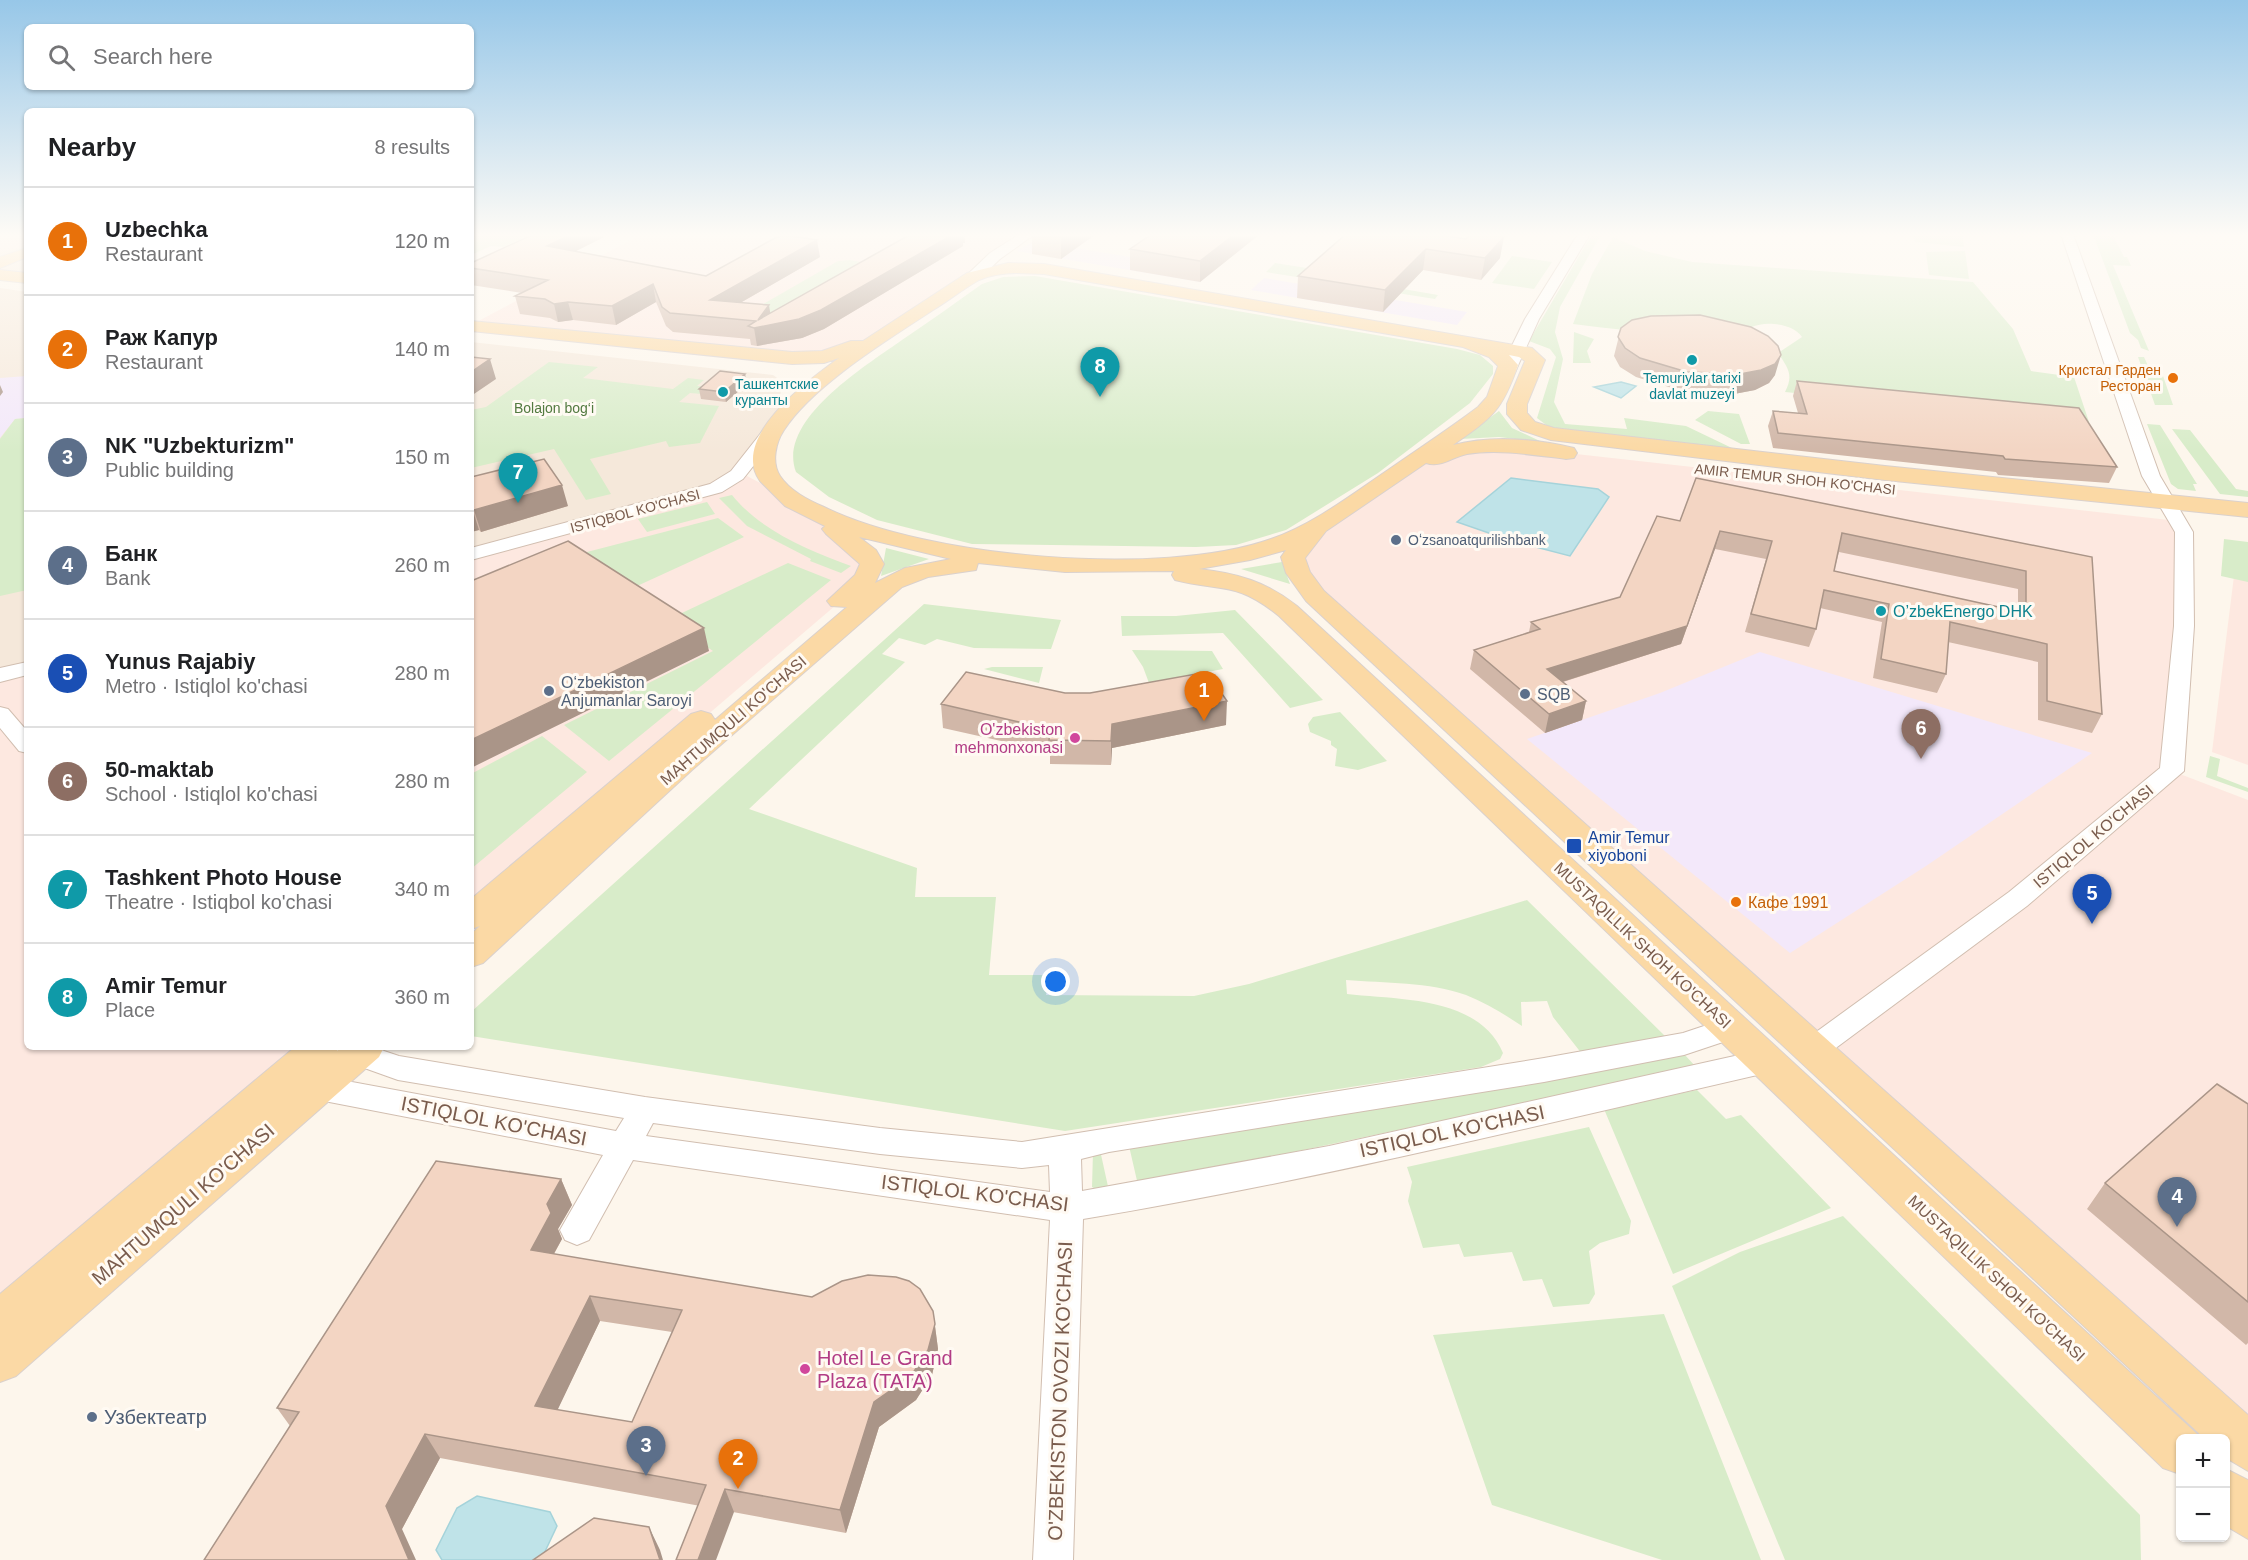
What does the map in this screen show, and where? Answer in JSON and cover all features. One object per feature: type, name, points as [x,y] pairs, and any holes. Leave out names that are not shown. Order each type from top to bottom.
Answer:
[{"type":"main road","points":[[929,307],[792,406],[775,426],[764,447],[764,467],[769,479],[785,496],[810,511],[851,527],[913,544],[970,556],[1038,564],[1156,564],[1231,556],[1277,545],[1324,523],[1485,411],[1496,398],[1507,372],[1507,363],[1502,357],[1467,342]]},
{"type":"main road","points":[[1261,307],[1516,350]]},
{"type":"main road","points":[[474,326],[756,356],[808,358],[828,356],[852,348],[916,315]]},
{"type":"main road","points":[[474,335],[767,367],[794,377],[798,387],[792,406]]},
{"type":"main road","name":"AMIR TEMUR SHOH KO'CHASI","points":[[1516,350],[1530,354],[1535,359],[1517,404],[1518,416],[1531,427],[1551,434],[1931,478],[2248,510]]},
{"type":"main road","name":"AMIR TEMUR SHOH KO'CHASI","points":[[1355,502],[1446,452],[1465,447],[1500,447],[2248,529]]},
{"type":"main road","name":"MAHTUMQULI KO'CHASI","points":[[474,914],[866,578],[872,564],[867,555],[810,511]]},
{"type":"main road","name":"MUSTAQILLIK SHOH KO'CHASI","points":[[1324,523],[1300,545],[1293,556],[1298,573],[1315,596],[1811,1051],[2248,1447]]},
{"type":"main road","name":"MAHTUMQULI KO'CHASI","points":[[474,951],[682,764],[891,583],[908,574],[942,567],[1038,564]]},
{"type":"main road","name":"MUSTAQILLIK SHOH KO'CHASI","points":[[1038,564],[1221,578],[1250,585],[1274,598],[2176,1446]]},
{"type":"main road","name":"MAHTUMQULI KO'CHASI","points":[[0,1321],[320,1055]]},
{"type":"main road","name":"MAHTUMQULI KO'CHASI","points":[[0,1361],[320,1055]]},
{"type":"main road","points":[[2230,1497],[2248,1514]]},
{"type":"street","points":[[1507,372],[1516,350],[1541,307]]},
{"type":"street","name":"ISTIQLOL KO'CHASI","points":[[1811,1051],[2018,899],[2172,771],[2184,626],[2186,546],[2184,532],[2151,476],[2092,307]]},
{"type":"street","name":"ISTIQBOL KO'CHASI","points":[[474,553],[687,498],[716,488],[737,475],[775,426]]},
{"type":"street","points":[[0,675],[24,669]]},
{"type":"street","points":[[0,714],[24,742]]},
{"type":"street","name":"ISTIQLOL KO'CHASI","points":[[320,1055],[645,1109],[880,1141],[1010,1154],[1065,1150],[1131,1135],[1544,1071],[1684,1044],[1731,1028]]},
{"type":"street","name":"ISTIQLOL KO'CHASI","points":[[320,1055],[624,1146],[1066,1208],[1125,1199],[1341,1155],[1766,1061]]},
{"type":"street","points":[[577,1230],[645,1109]]},
{"type":"street","name":"O'ZBEKISTON OVOZI KO'CHASI","points":[[1053,1560],[1067,1253],[1065,1150]]},
{"type":"shaded area","points":[[0,307],[24,307],[24,669],[0,675]]},
{"type":"shaded area","points":[[505,307],[919,307],[869,340],[824,357],[474,325]]},
{"type":"shaded area","points":[[1350,307],[1436,307],[1467,312],[1457,325]]},
{"type":"shaded area","points":[[474,342],[773,375],[780,380],[781,385],[779,420],[728,482],[474,553]]},
{"type":"shaded area","points":[[24,376],[24,418],[15,419],[0,438],[0,378]]},
{"type":"shaded area","points":[[1446,452],[1558,452],[2178,521],[2172,771],[2248,800],[2248,1447],[1340,621],[1294,562],[1355,502]]},
{"type":"shaded area","points":[[737,475],[747,476],[785,496],[867,555],[863,582],[474,914],[474,553],[687,498]]},
{"type":"shaded area","points":[[2238,544],[2248,545],[2248,765],[2212,752]]},
{"type":"shaded area","points":[[1760,652],[2092,753],[1926,866],[1790,953],[1527,739],[1660,693]]},
{"type":"shaded area","points":[[24,669],[24,1050],[316,1050],[0,1321],[0,675]]},
{"type":"green space","points":[[759,307],[790,307],[774,316],[753,310]]},
{"type":"green space","points":[[950,307],[1213,307],[1457,349],[1480,355],[1493,366],[1493,374],[1470,403],[1378,473],[1286,530],[1236,545],[1196,547],[972,544],[877,520],[829,497],[796,472],[793,452],[799,433],[828,396],[868,364]]},
{"type":"green space","points":[[1549,307],[1560,307],[1555,332],[1563,359],[1554,402],[1565,424],[1627,429],[1624,418],[1686,426],[1734,449],[1554,431],[1537,418],[1556,357],[1550,349],[1529,341]]},
{"type":"green space","points":[[1580,307],[1994,307],[2013,329],[2031,371],[2074,377],[2089,422],[1785,392],[1789,372],[1778,353],[1802,337],[1793,329],[1782,325],[1763,324],[1734,331],[1673,333],[1573,324]]},
{"type":"green space","points":[[2120,307],[2130,307],[2149,351],[2141,348],[2138,340],[2130,333]]},
{"type":"green space","points":[[1574,332],[1594,339],[1587,351],[1591,363],[1573,363]]},
{"type":"green space","points":[[2138,357],[2144,357],[2149,368],[2161,370],[2173,405],[2155,405]]},
{"type":"green space","name":"Bolajon bog‘i","points":[[549,362],[598,367],[583,378],[673,389],[688,378],[704,380],[697,386],[710,387],[702,394],[690,393],[679,402],[719,406],[700,443],[669,447],[666,441],[590,459],[611,494],[586,500],[554,449],[474,467],[474,409],[486,407]]},
{"type":"green space","points":[[1499,411],[1512,428],[1542,442],[1499,437],[1460,439]]},
{"type":"green space","points":[[1708,411],[1739,414],[1750,444],[1741,444],[1695,420]]},
{"type":"green space","points":[[24,418],[24,591],[0,596],[0,439],[15,419]]},
{"type":"green space","points":[[2147,424],[2160,425],[2197,484],[2193,484],[2196,491],[2178,489],[2171,484]]},
{"type":"green space","points":[[2172,429],[2190,430],[2236,489],[2248,491],[2248,497],[2220,494]]},
{"type":"green space","points":[[732,495],[757,519],[786,538],[851,566],[841,573],[810,561],[811,559],[747,526],[719,498]]},
{"type":"green space","points":[[707,502],[715,514],[647,532],[638,519]]},
{"type":"green space","points":[[718,518],[744,537],[624,592],[474,581]]},
{"type":"green space","points":[[2224,539],[2248,542],[2248,582],[2221,576]]},
{"type":"green space","points":[[886,548],[929,559],[881,576]]},
{"type":"green space","points":[[1282,562],[1290,584],[1241,569]]},
{"type":"green space","points":[[788,563],[831,580],[609,761],[564,725],[713,651],[667,620]]},
{"type":"green space","points":[[924,604],[1061,620],[1051,649],[974,648],[937,639],[925,645],[899,638],[882,654],[905,662],[749,809],[917,868],[915,897],[996,897],[989,975],[1049,975],[1046,995],[1194,996],[1249,984],[1527,900],[1666,1037],[1582,1054],[1553,1017],[1547,1001],[1521,1002],[1522,1026],[1481,1002],[1452,991],[1407,984],[1346,980],[1347,994],[1413,1000],[1457,1011],[1476,1021],[1492,1034],[1503,1053],[1500,1059],[1481,1067],[1065,1131],[474,1036],[474,1009]]},
{"type":"green space","points":[[1235,610],[1323,700],[1290,708],[1223,633],[1122,636],[1121,616],[1176,616]]},
{"type":"green space","points":[[1132,650],[1212,651],[1223,669],[1149,683],[1143,667]]},
{"type":"green space","points":[[1043,667],[1039,683],[984,669]]},
{"type":"green space","points":[[1340,712],[1387,761],[1358,770],[1335,766],[1337,749],[1331,745],[1331,741],[1310,732],[1308,724],[1313,717]]},
{"type":"green space","points":[[542,736],[587,772],[474,866],[474,772]]},
{"type":"green space","points":[[2210,756],[2220,759],[2217,776],[2248,788],[2248,792],[2206,777]]},
{"type":"green space","points":[[1684,1054],[1696,1067],[1138,1185],[1129,1146]]},
{"type":"green space","points":[[1697,1090],[1726,1119],[1741,1115],[1831,1208],[1673,1274],[1604,1109]]},
{"type":"green space","points":[[1589,1127],[1631,1221],[1629,1234],[1600,1243],[1589,1251],[1595,1294],[1589,1304],[1553,1307],[1542,1279],[1523,1281],[1512,1252],[1464,1257],[1459,1244],[1423,1248],[1408,1201],[1412,1182],[1407,1167]]},
{"type":"green space","points":[[1100,1150],[1109,1191],[1103,1193],[1092,1187],[1093,1152]]},
{"type":"green space","points":[[1843,1216],[2140,1515],[2141,1560],[1785,1560],[1672,1286],[1740,1252]]},
{"type":"green space","points":[[1664,1314],[1761,1560],[1662,1560],[1492,1505],[1433,1335]]},
{"type":"water","points":[[1621,382],[1636,386],[1621,398],[1594,387]]},
{"type":"water","points":[[1511,478],[1598,489],[1609,497],[1570,556],[1509,540],[1457,522]]},
{"type":"water","points":[[477,1496],[550,1512],[557,1526],[541,1560],[442,1560],[436,1550],[457,1508]]},
{"type":"building","points":[[662,307],[768,307],[758,320],[781,307],[827,307],[799,319],[754,328],[748,326],[756,321],[670,313]]},
{"type":"building","points":[[1700,315],[1751,327],[1768,336],[1778,346],[1781,355],[1775,364],[1761,370],[1740,374],[1687,372],[1640,358],[1625,348],[1618,337],[1621,328],[1632,320],[1651,316]]},
{"type":"building","points":[[474,357],[490,359],[474,370]]},
{"type":"building","points":[[720,371],[745,374],[724,392],[699,389]]},
{"type":"building","points":[[1797,381],[2079,408],[2117,467],[2005,459],[2003,456],[1778,433],[1773,411],[1807,414]]},
{"type":"building","points":[[544,459],[562,485],[474,510],[474,476]]},
{"type":"building","name":"O’zbekEnergo DHK","points":[[1696,478],[2092,557],[2102,714],[2047,701],[2047,644],[1950,622],[1946,674],[1881,659],[1889,604],[1824,590],[1816,629],[1751,614],[1772,541],[1720,531],[1687,626],[1547,669],[1586,701],[1549,714],[1474,650],[1540,629],[1531,622],[1620,597],[1657,516],[1680,521]],"holes":[[[1842,533],[2026,571],[2026,613],[1834,571]]]},
{"type":"building","name":"O‘zbekiston Anjumanlar Saroyi","points":[[568,541],[704,628],[474,739],[474,580]]},
{"type":"building","points":[[966,672],[1065,693],[1090,693],[1207,672],[1227,701],[1112,724],[1111,741],[1049,740],[1050,729],[941,704]]},
{"type":"building","points":[[2217,1084],[2248,1104],[2248,1302],[2105,1183]]},
{"type":"building","name":"Hotel Le Grand Plaza (TATA)","points":[[436,1161],[561,1179],[547,1204],[551,1213],[531,1250],[812,1297],[842,1281],[868,1275],[896,1277],[909,1281],[920,1289],[933,1311],[935,1324],[928,1350],[911,1376],[874,1402],[840,1510],[725,1489],[698,1560],[676,1560],[706,1485],[425,1434],[386,1506],[409,1560],[204,1560],[299,1412],[277,1408]],"holes":[[[590,1296],[682,1310],[632,1422],[535,1406]]]},
{"type":"building","points":[[594,1518],[649,1527],[660,1560],[533,1560]]},
{"type":"place","name":"Temuriylar tarixi davlat muzeyi","points":[[1692,360]]},
{"type":"place","name":"Кристал Гарден Ресторан","points":[[2173,378]]},
{"type":"place","name":"Ташкентские куранты","points":[[723,392]]},
{"type":"place","name":"Amir Temur","points":[[1100,397]]},
{"type":"place","name":"Tashkent Photo House","points":[[518,503]]},
{"type":"place","name":"Oʻzsanoatqurilishbank","points":[[1396,540]]},
{"type":"place","name":"O’zbekEnergo DHK","points":[[1881,611]]},
{"type":"place","name":"O‘zbekiston Anjumanlar Saroyi","points":[[549,691]]},
{"type":"place","name":"SQB","points":[[1525,694]]},
{"type":"place","name":"Uzbechka","points":[[1204,721]]},
{"type":"place","name":"O'zbekiston mehmonxonasi","points":[[1075,738]]},
{"type":"place","name":"50-maktab","points":[[1921,759]]},
{"type":"place","name":"Amir Temur xiyoboni","points":[[1574,846]]},
{"type":"place","name":"Кафе 1991","points":[[1736,902]]},
{"type":"place","name":"Yunus Rajabiy","points":[[2092,924]]},
{"type":"place","name":"Банк","points":[[2177,1227]]},
{"type":"place","name":"Hotel Le Grand Plaza (TATA)","points":[[805,1369]]},
{"type":"place","name":"Узбектеатр","points":[[92,1417]]},
{"type":"place","name":"NK \"Uzbekturizm\"","points":[[646,1476]]},
{"type":"place","name":"Раж Капур","points":[[738,1489]]}]
